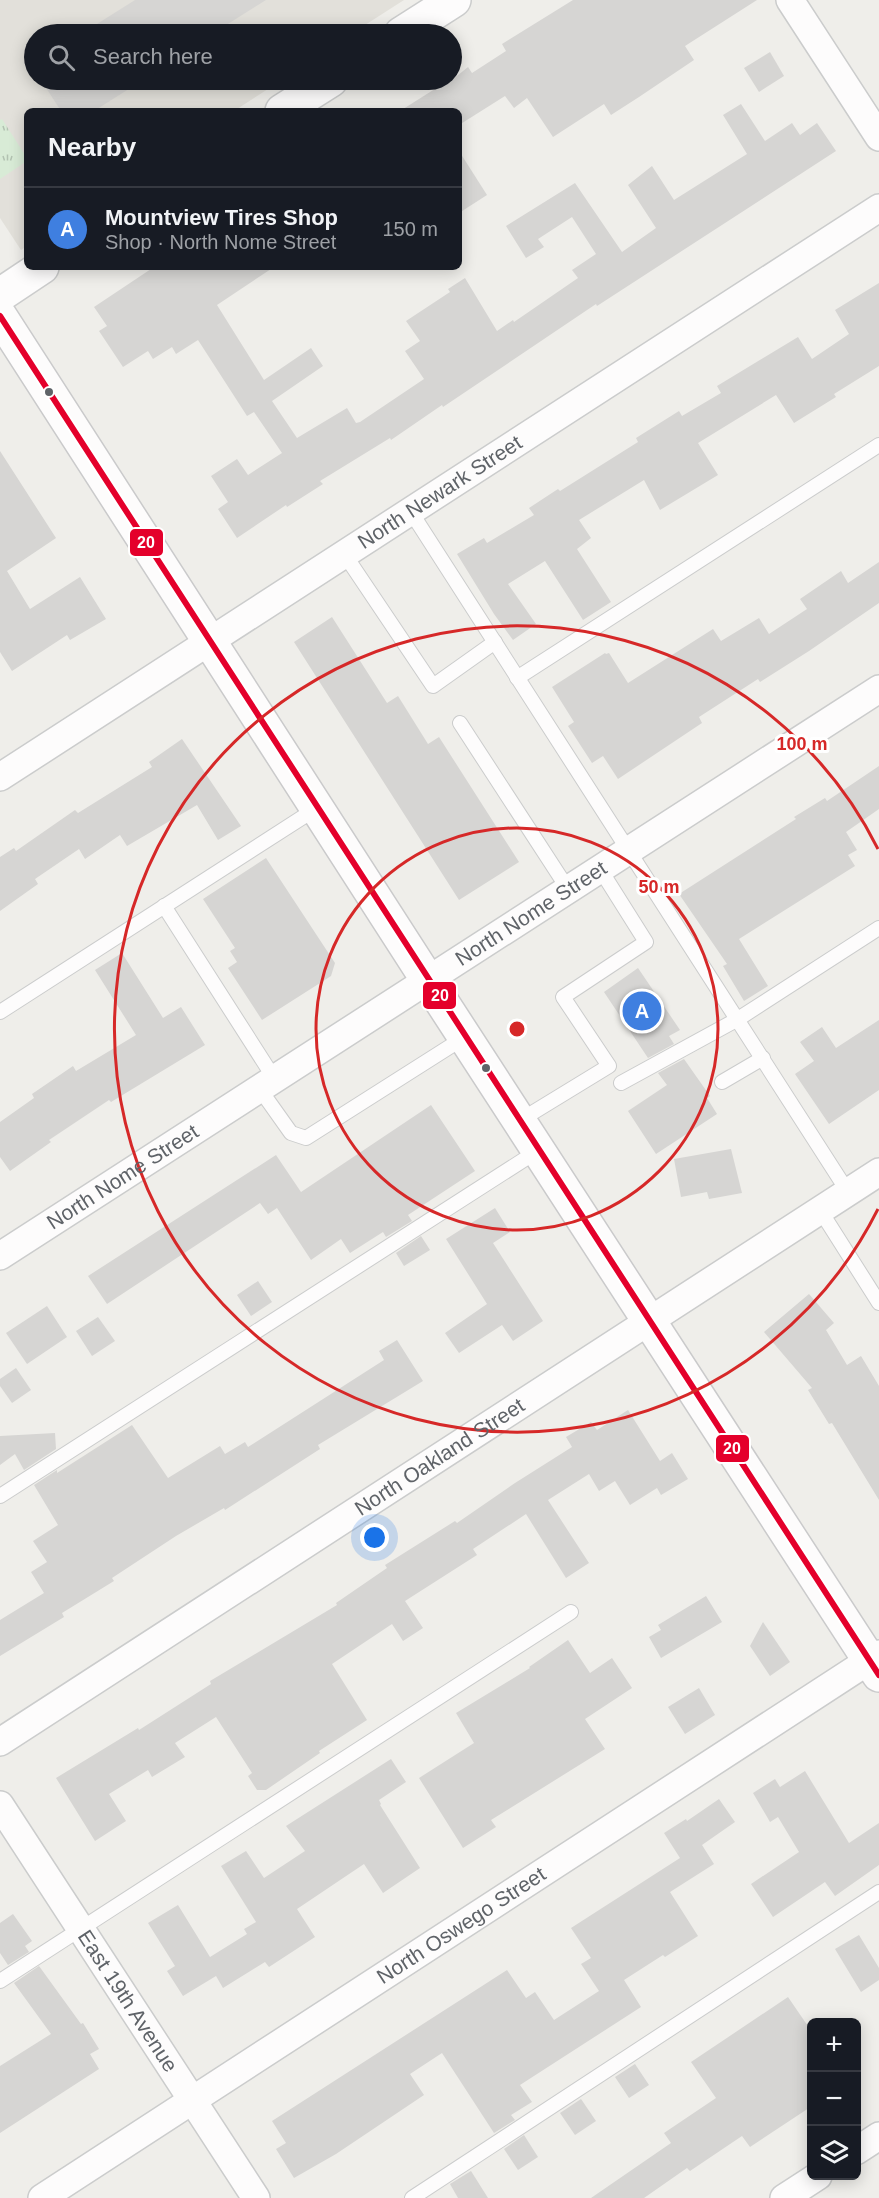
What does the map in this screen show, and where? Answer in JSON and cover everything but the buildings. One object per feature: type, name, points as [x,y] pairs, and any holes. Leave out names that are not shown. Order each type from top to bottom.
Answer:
[{"type":"main road","points":[[417,24],[454,0]]},
{"type":"main road","points":[[287,108],[315,90]]},
{"type":"main road","points":[[0,295],[38,270]]},
{"type":"main road","points":[[0,316],[519,1121],[876,1663]]},
{"type":"street","points":[[790,0],[879,137]]},
{"type":"street","name":"North Newark Street","points":[[0,777],[879,208]]},
{"type":"street","name":"North Nome Street","points":[[0,1256],[879,689]]},
{"type":"street","name":"North Oakland Street","points":[[0,1742],[879,1172]]},
{"type":"street","name":"North Oswego Street","points":[[42,2198],[876,1663]]},
{"type":"street","name":"East 19th Avenue","points":[[0,1805],[256,2198]]},
{"type":"street","points":[[861,2148],[879,2136]]},
{"type":"street","points":[[784,2198],[811,2180]]},
{"type":"lane","points":[[518,678],[879,445]]},
{"type":"lane","points":[[411,512],[848,1192]]},
{"type":"lane","points":[[345,555],[433,686],[495,642]]},
{"type":"lane","points":[[460,723],[568,889]]},
{"type":"lane","points":[[0,1012],[317,808]]},
{"type":"lane","points":[[519,1121],[609,1066],[563,997],[646,942],[600,869]]},
{"type":"lane","points":[[165,906],[267,1083],[291,1133],[306,1138],[465,1037]]},
{"type":"lane","points":[[621,1083],[738,1019],[879,928]]},
{"type":"lane","points":[[722,1082],[763,1058]]},
{"type":"lane","points":[[0,1497],[539,1150]]},
{"type":"lane","points":[[820,1210],[879,1303]]},
{"type":"lane","points":[[0,1981],[571,1612]]},
{"type":"lane","points":[[412,2198],[879,1892]]},
{"type":"shaded area","points":[[0,0],[404,0],[367,24],[24,24],[24,90],[267,90],[239,108],[24,108],[24,248],[21,250],[0,218]]},
{"type":"green space","points":[[2,119],[24,153],[24,163],[0,179],[0,120]]},
{"type":"transit line","name":"20","points":[[0,316],[879,1675]]},
{"type":"place","name":"Mountview Tires Shop","points":[[642,1011]]}]
